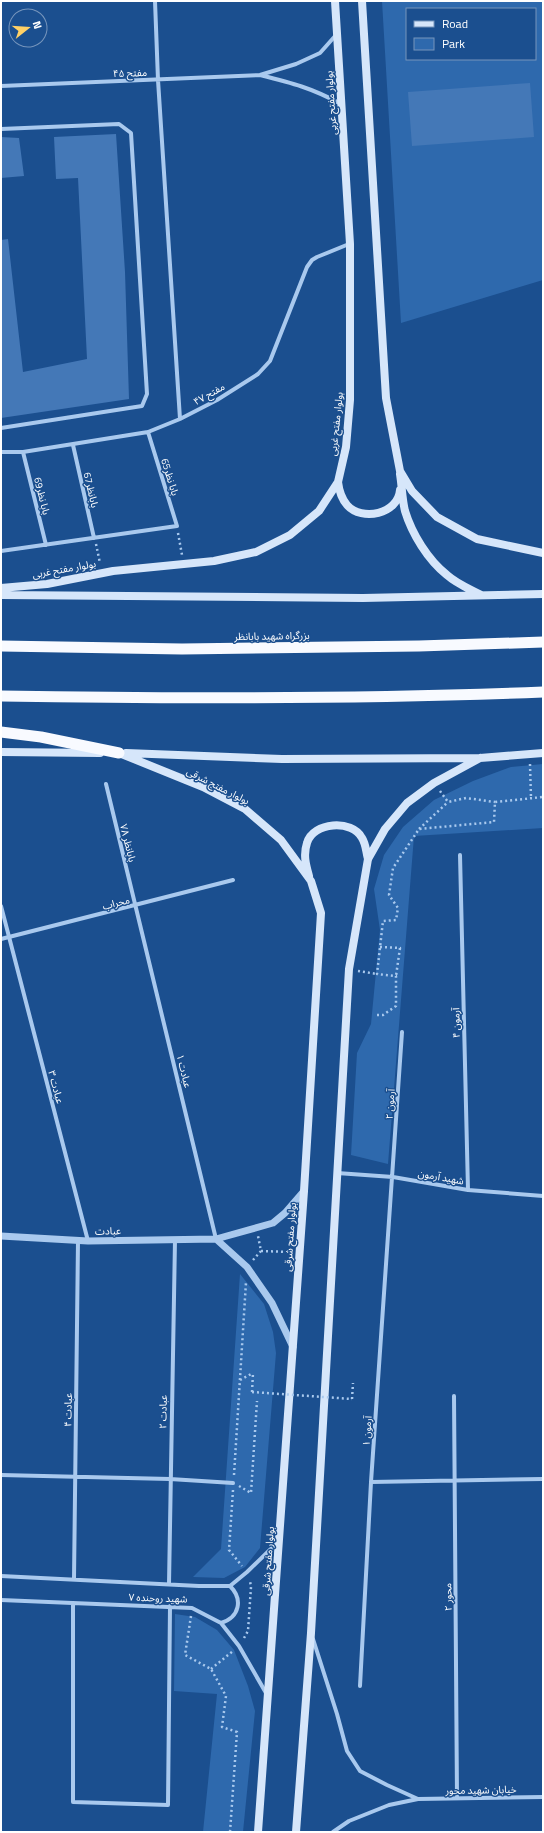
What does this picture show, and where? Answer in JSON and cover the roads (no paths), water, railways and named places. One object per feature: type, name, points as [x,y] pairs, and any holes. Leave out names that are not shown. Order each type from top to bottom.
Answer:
[{"type":"highway","name":"بزرگراه شهید بابانظر","points":[[1,646],[182,649],[419,646],[543,642]]},
{"type":"highway","points":[[1,696],[179,699],[421,696],[543,692]]},
{"type":"highway","points":[[1,732],[41,737],[120,753]]},
{"type":"main road","name":"بولوار مفتح غربی","points":[[1,588],[46,584],[102,573],[214,561],[256,552],[290,535],[319,511],[338,482],[346,447],[350,400],[350,244],[335,1]]},
{"type":"main road","points":[[362,1],[386,398],[400,471],[405,509],[413,531],[436,564],[447,576],[482,596]]},
{"type":"main road","points":[[338,482],[340,495],[347,505],[358,512],[371,514],[383,511],[399,497],[400,471]]},
{"type":"main road","points":[[400,471],[412,492],[437,517],[477,539],[543,553]]},
{"type":"main road","points":[[1,595],[355,598],[543,594]]},
{"type":"main road","points":[[1,752],[120,753],[282,759],[480,758],[543,753]]},
{"type":"main road","name":"بولوار مفتح شرقی","points":[[120,753],[204,787],[245,809],[280,840],[310,881],[321,914],[304,1191],[258,1832]]},
{"type":"main road","points":[[296,1832],[311,1633],[336,1174],[349,970],[368,859],[385,829],[407,803],[434,783],[480,758]]},
{"type":"main road","points":[[310,881],[304,857],[307,842],[317,829],[333,825],[351,828],[362,837],[368,859]]},
{"type":"street","points":[[155,1],[158,80],[180,419]]},
{"type":"street","points":[[260,75],[296,64],[320,53],[337,35]]},
{"type":"street","points":[[260,75],[320,92],[341,104]]},
{"type":"street","name":"مفتح ۴۵","points":[[1,86],[260,75]]},
{"type":"street","points":[[1,128],[119,124],[131,133],[147,394],[142,406],[1,428]]},
{"type":"street","name":"مفتح ۴۷","points":[[1,452],[23,452],[148,432],[180,419],[217,400],[258,374],[270,361],[307,266],[312,260],[350,244]]},
{"type":"street","name":"بابا نظر65","points":[[94,538],[176,526],[148,432]]},
{"type":"street","name":"بابانظر67","points":[[73,444],[94,538]]},
{"type":"street","name":"بابا نظر69","points":[[23,452],[46,545]]},
{"type":"street","points":[[1,551],[94,538]]},
{"type":"street","name":"بابانظر ۷۸","points":[[106,784],[136,906]]},
{"type":"street","name":"آرمون ۴","points":[[460,856],[468,1190]]},
{"type":"street","name":"محراب","points":[[1,939],[234,880]]},
{"type":"street","name":"عبادت ۳","points":[[1,906],[88,1241]]},
{"type":"street","name":"عبادت ۱","points":[[136,906],[216,1239]]},
{"type":"street","name":"آرمون ۲","points":[[393,1177],[402,1032]]},
{"type":"street","name":"شهید آرمون","points":[[336,1174],[393,1177],[468,1190],[543,1196]]},
{"type":"street","name":"آرمون ۱","points":[[360,1686],[371,1482],[393,1177]]},
{"type":"street","name":"عبادت","points":[[1,1236],[78,1241],[216,1239],[257,1229],[273,1223],[285,1213],[304,1191]]},
{"type":"street","points":[[216,1239],[247,1267],[272,1303],[293,1347]]},
{"type":"street","name":"عبادت ۲","points":[[169,1584],[175,1240]]},
{"type":"street","name":"عبادت ۴","points":[[74,1579],[78,1241]]},
{"type":"street","name":"محور ۲","points":[[454,1396],[457,1798]]},
{"type":"street","points":[[1,1475],[170,1479],[233,1483]]},
{"type":"street","points":[[371,1482],[543,1479]]},
{"type":"street","points":[[222,1623],[228,1621],[237,1611],[238,1597],[230,1586],[279,1541]]},
{"type":"street","name":"شهید روحنده ۷","points":[[1,1576],[199,1586],[230,1586]]},
{"type":"street","name":"شهید روحنده ۷","points":[[1,1600],[192,1608],[222,1623],[239,1646],[268,1698]]},
{"type":"street","points":[[73,1604],[73,1802],[168,1805],[170,1606]]},
{"type":"street","points":[[311,1633],[337,1714],[347,1751],[360,1771],[387,1786],[418,1799]]},
{"type":"street","name":"خیابان شهید محور","points":[[418,1799],[543,1797]]},
{"type":"street","points":[[333,1832],[349,1821],[389,1805],[418,1799]]}]
